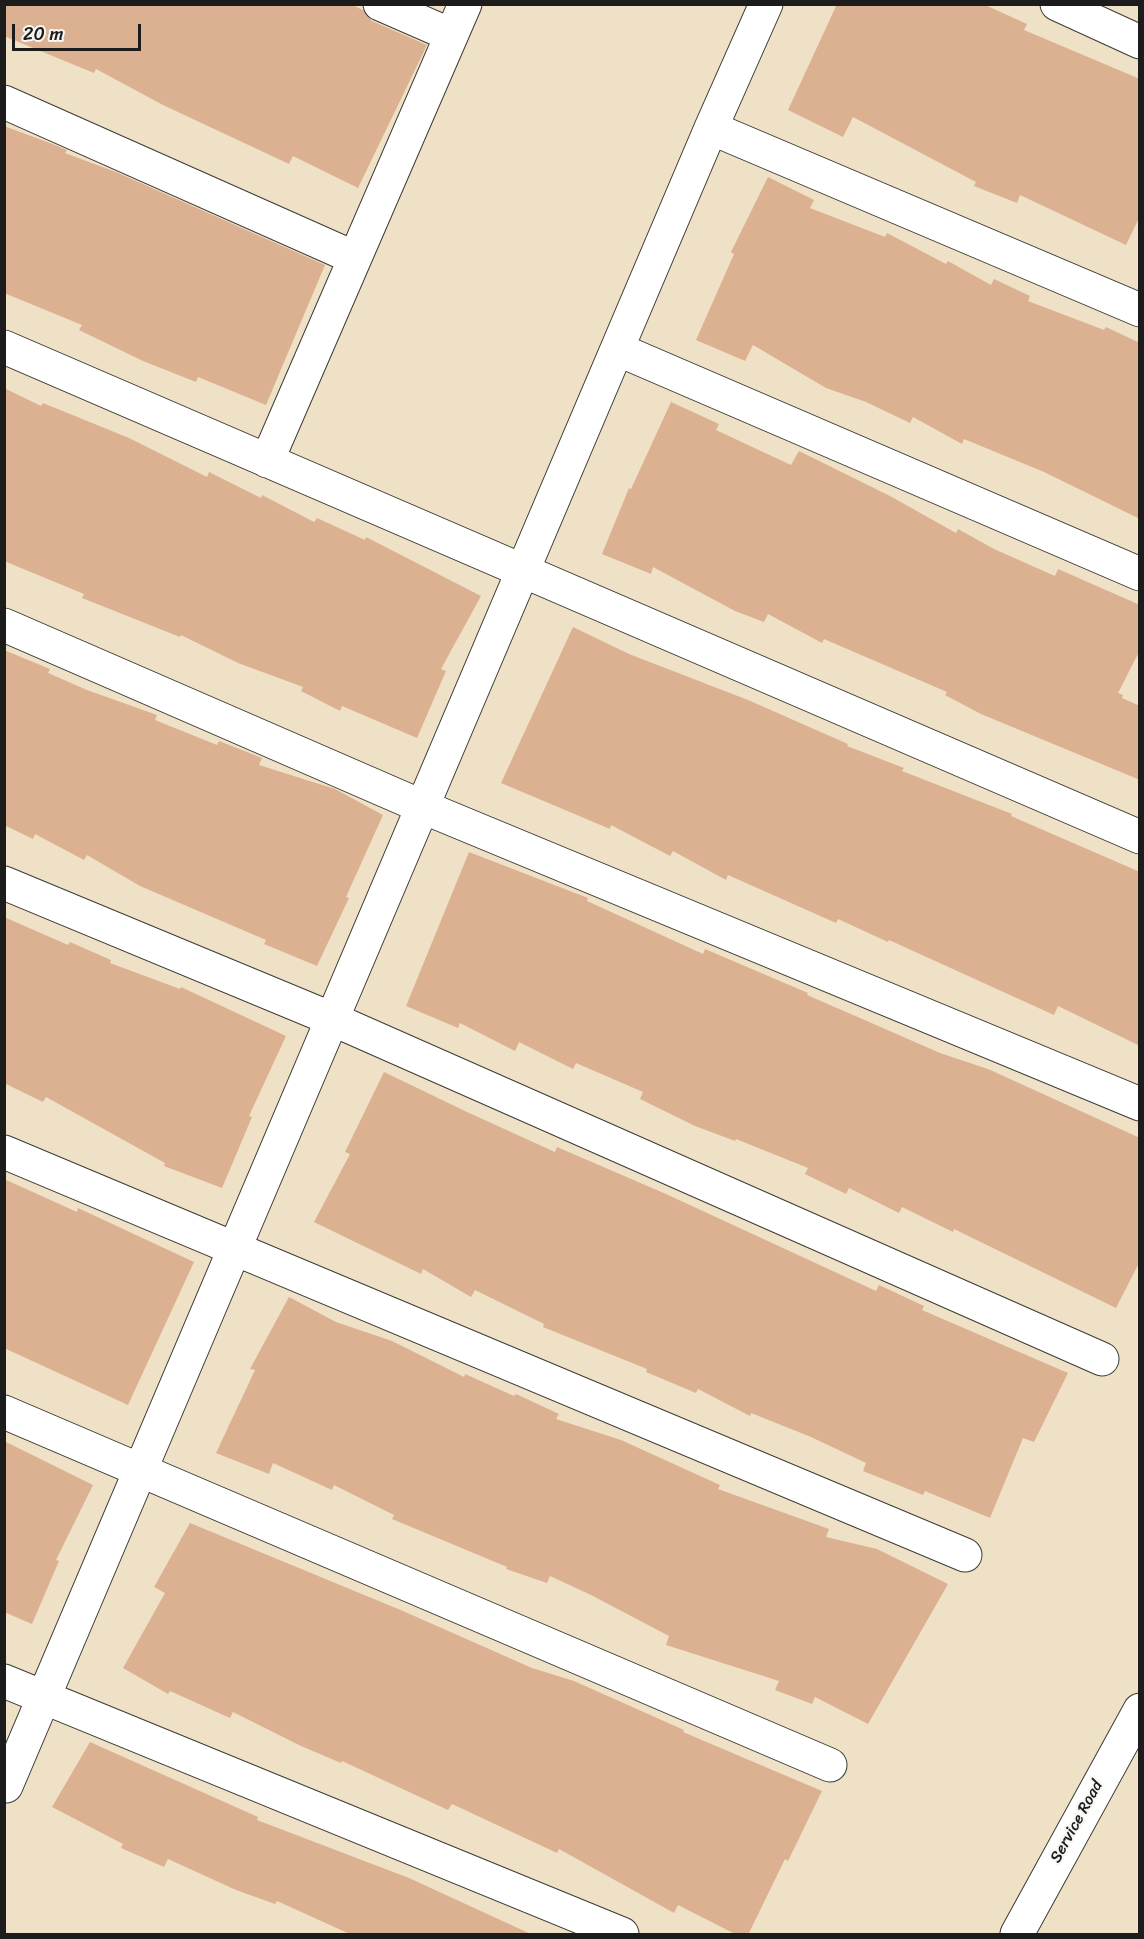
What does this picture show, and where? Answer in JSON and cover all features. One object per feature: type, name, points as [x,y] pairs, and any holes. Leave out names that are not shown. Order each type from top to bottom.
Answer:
[{"type":"street","points":[[381,4],[451,35]]},
{"type":"street","points":[[267,461],[465,4]]},
{"type":"street","points":[[6,1786],[711,128],[766,4]]},
{"type":"street","points":[[1057,4],[1140,42]]},
{"type":"street","points":[[4,102],[355,258]]},
{"type":"street","points":[[711,128],[1140,310]]},
{"type":"street","points":[[4,348],[1140,837]]},
{"type":"street","points":[[617,349],[1140,574]]},
{"type":"street","points":[[4,625],[423,807],[1140,1104]]},
{"type":"street","points":[[4,882],[333,1019],[1102,1359]]},
{"type":"street","points":[[4,1152],[966,1555]]},
{"type":"street","points":[[4,1412],[142,1468],[830,1765]]},
{"type":"street","points":[[4,1681],[622,1935]]},
{"type":"street","name":"Service Road","points":[[1017,1935],[1140,1710]]},
{"type":"building","points":[[4,4],[350,4],[363,10],[372,21],[427,45],[358,188],[293,156],[289,164],[163,105],[96,69],[94,73],[4,36]]},
{"type":"building","points":[[837,4],[983,4],[1027,24],[1024,30],[1140,79],[1140,216],[1126,245],[1020,195],[1017,203],[974,186],[976,182],[853,117],[843,137],[788,110]]},
{"type":"building","points":[[4,126],[67,150],[65,153],[116,172],[325,265],[266,405],[198,377],[196,382],[143,361],[79,330],[82,325],[4,293]]},
{"type":"building","points":[[768,177],[814,200],[810,208],[885,237],[887,233],[946,264],[948,261],[991,285],[994,279],[1030,296],[1028,301],[1104,330],[1106,327],[1140,343],[1140,519],[1044,472],[964,439],[962,444],[913,417],[910,423],[866,402],[826,388],[753,345],[745,361],[696,340],[734,254],[731,252]]},
{"type":"building","points":[[4,388],[41,406],[43,403],[129,438],[207,477],[209,472],[261,498],[262,495],[314,522],[317,518],[365,540],[366,537],[481,596],[441,669],[446,671],[417,738],[342,706],[340,711],[301,691],[303,687],[238,663],[181,635],[180,637],[82,598],[84,594],[4,561]]},
{"type":"building","points":[[671,402],[719,424],[716,430],[791,465],[799,451],[890,496],[956,533],[958,529],[994,549],[1055,576],[1058,569],[1140,605],[1140,650],[1118,693],[1123,695],[1122,698],[1140,706],[1140,780],[981,714],[945,695],[947,692],[824,639],[822,643],[768,614],[764,622],[735,611],[653,567],[651,574],[602,554],[629,488],[631,489]]},
{"type":"building","points":[[573,627],[629,654],[748,700],[848,744],[847,746],[904,768],[902,771],[1012,814],[1011,816],[1140,872],[1140,1046],[1058,1006],[1054,1015],[889,940],[888,942],[838,919],[836,923],[728,875],[726,880],[673,851],[670,856],[611,825],[610,829],[501,783]]},
{"type":"building","points":[[4,650],[50,669],[48,673],[87,690],[157,715],[155,720],[217,745],[219,741],[262,758],[259,765],[335,789],[383,815],[346,897],[349,898],[317,966],[264,944],[266,940],[140,886],[87,855],[84,860],[35,834],[33,839],[4,825]]},
{"type":"building","points":[[469,852],[588,898],[587,901],[703,954],[705,949],[940,1053],[988,1069],[1140,1138],[1140,1261],[1116,1308],[954,1229],[953,1232],[902,1207],[899,1213],[849,1188],[846,1194],[805,1174],[808,1168],[736,1139],[735,1141],[695,1126],[640,1099],[643,1092],[576,1063],[573,1069],[519,1042],[515,1051],[460,1023],[458,1028],[406,1006]]},
{"type":"building","points":[[4,917],[68,945],[70,942],[111,960],[110,963],[180,989],[181,987],[286,1036],[249,1116],[252,1117],[222,1188],[164,1166],[165,1163],[46,1097],[43,1102],[4,1083]]},
{"type":"building","points":[[384,1072],[555,1152],[557,1147],[666,1194],[876,1291],[879,1285],[924,1306],[922,1310],[1068,1373],[1034,1442],[1023,1438],[990,1518],[925,1491],[923,1495],[863,1471],[866,1463],[811,1437],[751,1413],[750,1416],[698,1389],[696,1393],[646,1372],[647,1369],[543,1327],[544,1324],[475,1290],[471,1297],[423,1269],[421,1274],[314,1222],[350,1154],[345,1152]]},
{"type":"building","points":[[4,1179],[77,1212],[78,1208],[194,1262],[128,1405],[4,1348]]},
{"type":"building","points":[[289,1297],[336,1322],[392,1341],[464,1377],[465,1374],[514,1396],[516,1394],[559,1414],[556,1419],[621,1440],[720,1485],[718,1489],[829,1529],[826,1537],[877,1549],[948,1584],[868,1724],[815,1697],[812,1704],[775,1690],[779,1681],[666,1645],[669,1636],[591,1595],[550,1576],[547,1583],[506,1569],[507,1567],[392,1519],[394,1515],[334,1485],[332,1490],[273,1463],[269,1474],[216,1453],[255,1370],[250,1369]]},
{"type":"building","points":[[4,1441],[93,1485],[56,1560],[59,1561],[32,1624],[4,1612]]},
{"type":"building","points":[[190,1523],[403,1611],[532,1668],[574,1681],[684,1730],[683,1732],[822,1791],[788,1861],[785,1859],[748,1935],[737,1935],[678,1905],[674,1913],[559,1849],[557,1853],[452,1804],[448,1810],[342,1761],[341,1763],[301,1746],[233,1712],[230,1718],[170,1691],[168,1694],[123,1668],[165,1593],[154,1587]]},
{"type":"building","points":[[90,1742],[258,1817],[257,1820],[409,1878],[533,1935],[352,1935],[277,1901],[275,1904],[236,1890],[168,1859],[164,1867],[121,1848],[123,1844],[52,1807]]}]
